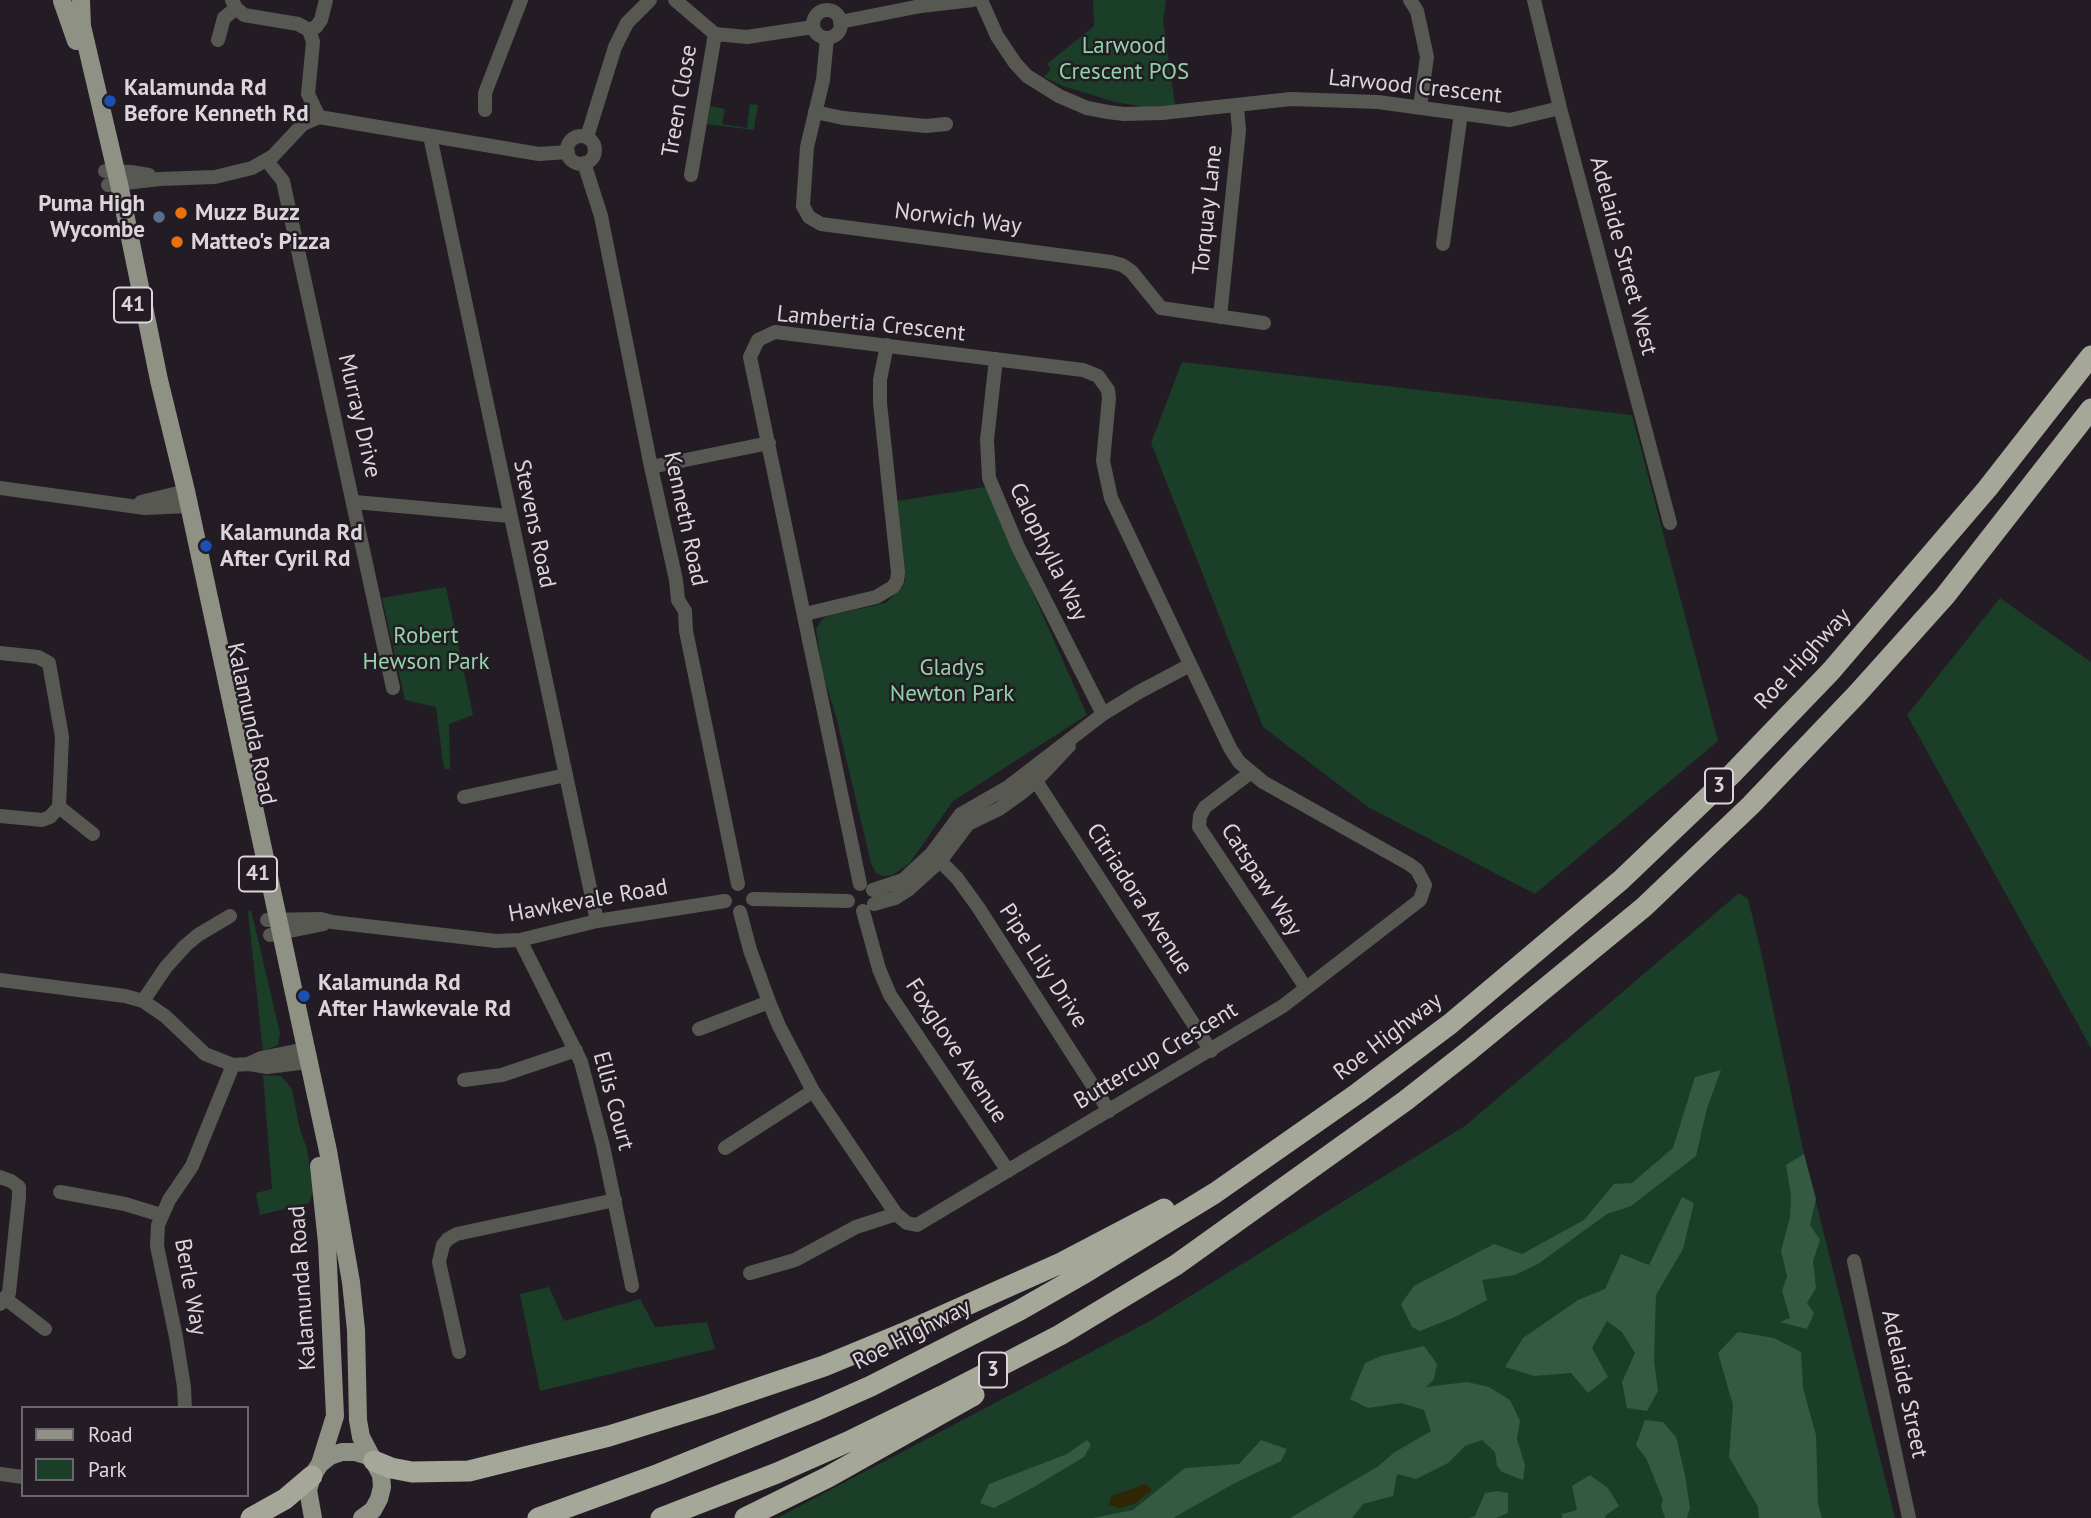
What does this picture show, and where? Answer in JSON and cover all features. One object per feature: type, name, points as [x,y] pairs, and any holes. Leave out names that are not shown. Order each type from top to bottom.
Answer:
[{"type":"highway","name":"Roe Highway","points":[[538,1518],[659,1474],[817,1410],[871,1386],[1020,1310],[1153,1231],[1302,1134],[1450,1024],[1621,880],[1731,775],[1830,671],[1987,489],[2091,356]]},
{"type":"highway","name":"3","points":[[661,1518],[777,1473],[942,1396],[1060,1335],[1176,1265],[1416,1093],[1644,907],[1751,805],[1857,694],[1945,596],[2091,409]]},
{"type":"highway","points":[[374,1461],[412,1472],[469,1471],[609,1436],[709,1405],[824,1366],[904,1333],[1061,1263],[1218,1179],[1320,1112],[1495,986]]},
{"type":"highway","points":[[745,1518],[828,1477],[1041,1355],[1176,1265]]},
{"type":"highway","points":[[251,1518],[285,1499],[316,1470]]},
{"type":"main road","name":"Kalamunda Road","points":[[62,0],[73,27],[112,178],[159,380],[182,500],[301,1056],[315,1138],[327,1242],[335,1416],[308,1490],[313,1518]]},
{"type":"main road","name":"Kalamunda Road","points":[[81,0],[82,26],[112,178]]},
{"type":"main road","name":"Kalamunda Road","points":[[301,1056],[325,1138],[351,1282],[361,1437],[381,1475],[382,1487],[373,1510],[362,1518]]},
{"type":"main road","points":[[316,1470],[330,1456],[342,1452],[355,1452],[374,1461]]},
{"type":"street","points":[[309,30],[316,27],[321,20],[327,0]]},
{"type":"street","points":[[485,110],[485,93],[521,0]]},
{"type":"street","points":[[587,137],[615,47],[627,23],[650,0]]},
{"type":"street","points":[[675,0],[715,34],[747,37],[813,27]]},
{"type":"street","points":[[840,22],[921,6],[973,0]]},
{"type":"street","name":"Larwood Crescent","points":[[981,0],[987,18],[1027,76],[1043,88],[1087,108],[1124,114],[1318,99],[1420,107],[1510,120],[1560,108]]},
{"type":"street","points":[[1410,0],[1416,11],[1427,57],[1420,107]]},
{"type":"street","name":"Adelaide Street West","points":[[1534,0],[1670,523]]},
{"type":"street","points":[[218,40],[224,18],[234,4],[244,15],[299,24],[309,30],[313,41],[308,94],[319,117]]},
{"type":"street","points":[[826,5],[840,22],[837,33],[827,38],[817,34],[813,27],[816,16],[826,5]]},
{"type":"street","name":"Treen Close","points":[[691,175],[715,34]]},
{"type":"street","name":"Norwich Way","points":[[827,38],[826,68],[807,147],[803,206],[809,217],[821,224],[1111,262],[1130,271],[1161,308],[1264,323]]},
{"type":"street","name":"Torquay Lane","points":[[1220,317],[1239,130],[1237,107]]},
{"type":"street","points":[[815,112],[843,118],[926,126],[946,124]]},
{"type":"street","points":[[1443,244],[1461,113]]},
{"type":"street","points":[[112,178],[141,173],[160,179],[227,175],[267,161],[296,130],[319,117],[539,154],[568,152]]},
{"type":"street","name":"Stevens Road","points":[[430,136],[597,921]]},
{"type":"street","points":[[587,137],[593,143],[595,151],[592,159],[584,163],[572,160],[568,152],[569,144],[574,138],[587,137]]},
{"type":"street","name":"Murray Drive","points":[[267,161],[283,181],[355,502],[393,688]]},
{"type":"street","name":"Kenneth Road","points":[[584,163],[601,216],[678,600],[685,611],[686,631],[738,884]]},
{"type":"street","name":"Lambertia Crescent","points":[[867,897],[750,357],[758,340],[775,332],[1092,372],[1103,382],[1109,398],[1103,461],[1111,498],[1190,665]]},
{"type":"street","points":[[805,614],[876,597],[893,587],[897,581],[896,546],[880,402],[880,380],[887,345]]},
{"type":"street","name":"Calophylla Way","points":[[996,359],[987,440],[989,478],[1018,547],[1103,714]]},
{"type":"street","points":[[651,467],[769,443]]},
{"type":"street","points":[[0,488],[145,508],[182,500]]},
{"type":"street","points":[[355,502],[509,516]]},
{"type":"street","points":[[0,653],[38,657],[48,663],[62,737],[59,807],[50,817],[42,820],[0,816]]},
{"type":"street","points":[[867,897],[850,889],[848,901],[852,908],[867,897],[903,880],[936,857],[961,814],[977,803],[1032,777],[1069,748],[1073,738],[1103,714],[1190,665]]},
{"type":"street","name":"Buttercup Crescent","points":[[896,1214],[907,1223],[922,1223],[1211,1051],[1283,1006],[1420,900],[1425,885],[1417,870],[1284,795],[1250,773],[1239,762],[1190,665]]},
{"type":"street","name":"Catspaw Way","points":[[1250,773],[1205,807],[1200,816],[1199,827],[1306,988]]},
{"type":"street","points":[[464,797],[566,775]]},
{"type":"street","name":"Citriadora Avenue","points":[[1032,777],[1211,1051]]},
{"type":"street","points":[[59,807],[93,834]]},
{"type":"street","name":"Pipe Lily Drive","points":[[936,857],[978,907],[1109,1111]]},
{"type":"street","points":[[738,884],[749,888],[753,899],[749,908],[740,912],[731,909],[726,901],[728,890],[738,884]]},
{"type":"street","name":"Foxglove Avenue","points":[[867,897],[879,969],[890,995],[1009,1171]]},
{"type":"street","points":[[753,899],[848,901]]},
{"type":"street","name":"Hawkevale Road","points":[[274,927],[321,919],[496,940],[520,940],[597,921],[726,901]]},
{"type":"street","points":[[740,912],[750,950],[779,1026],[813,1091],[896,1214],[856,1227],[795,1260],[750,1273]]},
{"type":"street","points":[[143,1001],[166,967],[185,946],[230,916]]},
{"type":"street","name":"Ellis Court","points":[[520,940],[576,1050],[603,1146],[632,1286]]},
{"type":"street","points":[[0,980],[125,996],[143,1001],[165,1016],[205,1054],[233,1065],[267,1067],[301,1056]]},
{"type":"street","points":[[699,1030],[769,1002]]},
{"type":"street","points":[[464,1080],[502,1075],[576,1050]]},
{"type":"street","name":"Berle Way","points":[[185,1406],[176,1337],[157,1245],[161,1215],[192,1166],[233,1065]]},
{"type":"street","points":[[725,1148],[813,1091]]},
{"type":"street","points":[[0,1177],[19,1187],[9,1293],[3,1302],[45,1329]]},
{"type":"street","points":[[60,1192],[125,1204],[161,1215]]},
{"type":"street","points":[[459,1352],[439,1262],[443,1245],[448,1239],[457,1234],[615,1200]]},
{"type":"street","name":"Adelaide Street","points":[[1854,1261],[1909,1518]]},
{"type":"street","points":[[0,1474],[21,1477]]},
{"type":"green space","name":"Larwood Crescent POS","points":[[1093,0],[1166,0],[1163,21],[1175,105],[1145,107],[1115,102],[1063,86],[1044,77],[1051,69],[1047,64],[1094,26]]},
{"type":"green space","points":[[750,104],[758,105],[754,130],[706,124],[710,106],[725,109],[722,124],[747,128]]},
{"type":"green space","points":[[1182,362],[1632,415],[1718,741],[1535,894],[1368,807],[1263,727],[1151,443]]},
{"type":"green space","name":"Gladys Newton Park","points":[[986,487],[1087,715],[953,801],[909,864],[892,875],[882,876],[876,873],[871,863],[836,716],[823,675],[816,629],[823,618],[886,603],[903,586],[905,581],[897,501]]},
{"type":"green space","name":"Robert Hewson Park","points":[[446,587],[473,715],[449,724],[450,769],[445,769],[443,763],[436,707],[405,700],[382,598]]},
{"type":"green space","points":[[2000,598],[2091,662],[2091,1048],[1907,715]]},
{"type":"green space","points":[[1739,893],[1748,899],[1759,943],[1804,1154],[1895,1518],[777,1518],[1150,1321],[1465,1126]]},
{"type":"green space","points":[[251,910],[280,1033],[278,1045],[263,1051],[248,912]]},
{"type":"green space","points":[[1721,1070],[1707,1108],[1696,1156],[1631,1206],[1607,1214],[1538,1264],[1515,1275],[1482,1280],[1487,1300],[1420,1331],[1412,1327],[1401,1304],[1414,1286],[1494,1244],[1522,1254],[1584,1220],[1614,1184],[1632,1183],[1673,1148],[1695,1077]]},
{"type":"green space","points":[[263,1075],[281,1076],[292,1089],[300,1130],[307,1149],[313,1191],[309,1203],[260,1215],[256,1193],[272,1189]]},
{"type":"green space","points":[[1804,1154],[1816,1199],[1810,1225],[1820,1240],[1813,1261],[1816,1288],[1807,1303],[1814,1313],[1807,1329],[1780,1322],[1790,1318],[1782,1291],[1787,1276],[1781,1251],[1790,1217],[1791,1196],[1786,1165]]},
{"type":"green space","points":[[1682,1197],[1694,1203],[1683,1249],[1656,1295],[1654,1360],[1658,1391],[1647,1411],[1627,1408],[1622,1382],[1635,1353],[1622,1332],[1607,1321],[1592,1348],[1608,1377],[1588,1393],[1571,1373],[1534,1376],[1505,1367],[1523,1338],[1578,1300],[1605,1289],[1621,1254],[1649,1265]]},
{"type":"green space","points":[[549,1287],[564,1321],[640,1299],[655,1327],[707,1322],[715,1349],[540,1391],[520,1294]]},
{"type":"green space","points":[[1738,1332],[1774,1338],[1801,1352],[1803,1388],[1816,1435],[1818,1504],[1822,1518],[1759,1518],[1758,1507],[1729,1457],[1733,1405],[1718,1353]]},
{"type":"green space","points":[[1424,1346],[1437,1364],[1434,1379],[1426,1387],[1467,1382],[1489,1387],[1510,1400],[1520,1421],[1517,1439],[1525,1465],[1523,1480],[1502,1472],[1497,1466],[1495,1452],[1482,1440],[1465,1446],[1448,1463],[1416,1479],[1397,1474],[1393,1496],[1363,1504],[1352,1518],[1290,1518],[1377,1467],[1395,1452],[1431,1431],[1424,1410],[1401,1403],[1368,1408],[1350,1399],[1365,1363],[1381,1356]]},
{"type":"green space","points":[[1645,1420],[1663,1422],[1676,1437],[1690,1508],[1687,1518],[1665,1518],[1661,1506],[1663,1500],[1647,1460],[1636,1445]]},
{"type":"green space","points":[[1087,1440],[1091,1445],[1084,1457],[1034,1487],[994,1508],[980,1503],[989,1484],[1067,1454]]},
{"type":"green space","points":[[1261,1440],[1287,1449],[1281,1461],[1173,1518],[1093,1518],[1133,1510],[1185,1468],[1239,1464]]},
{"type":"green space","points":[[1590,1475],[1608,1488],[1619,1506],[1605,1518],[1562,1518],[1562,1514],[1577,1510],[1572,1486]]},
{"type":"green space","points":[[1485,1493],[1508,1493],[1508,1513],[1496,1518],[1468,1518],[1475,1516]]},
{"type":"sand","points":[[1146,1484],[1152,1490],[1136,1503],[1121,1508],[1109,1505],[1111,1496]]},
{"type":"place","name":"Kalamunda Rd Before Kenneth Rd","points":[[110,101]]},
{"type":"place","name":"Muzz Buzz","points":[[181,213]]},
{"type":"place","name":"Puma High Wycombe","points":[[159,217]]},
{"type":"place","name":"Matteo's Pizza","points":[[177,242]]},
{"type":"place","name":"Kalamunda Rd After Cyril Rd","points":[[206,546]]},
{"type":"place","name":"Kalamunda Rd After Hawkevale Rd","points":[[304,996]]}]
